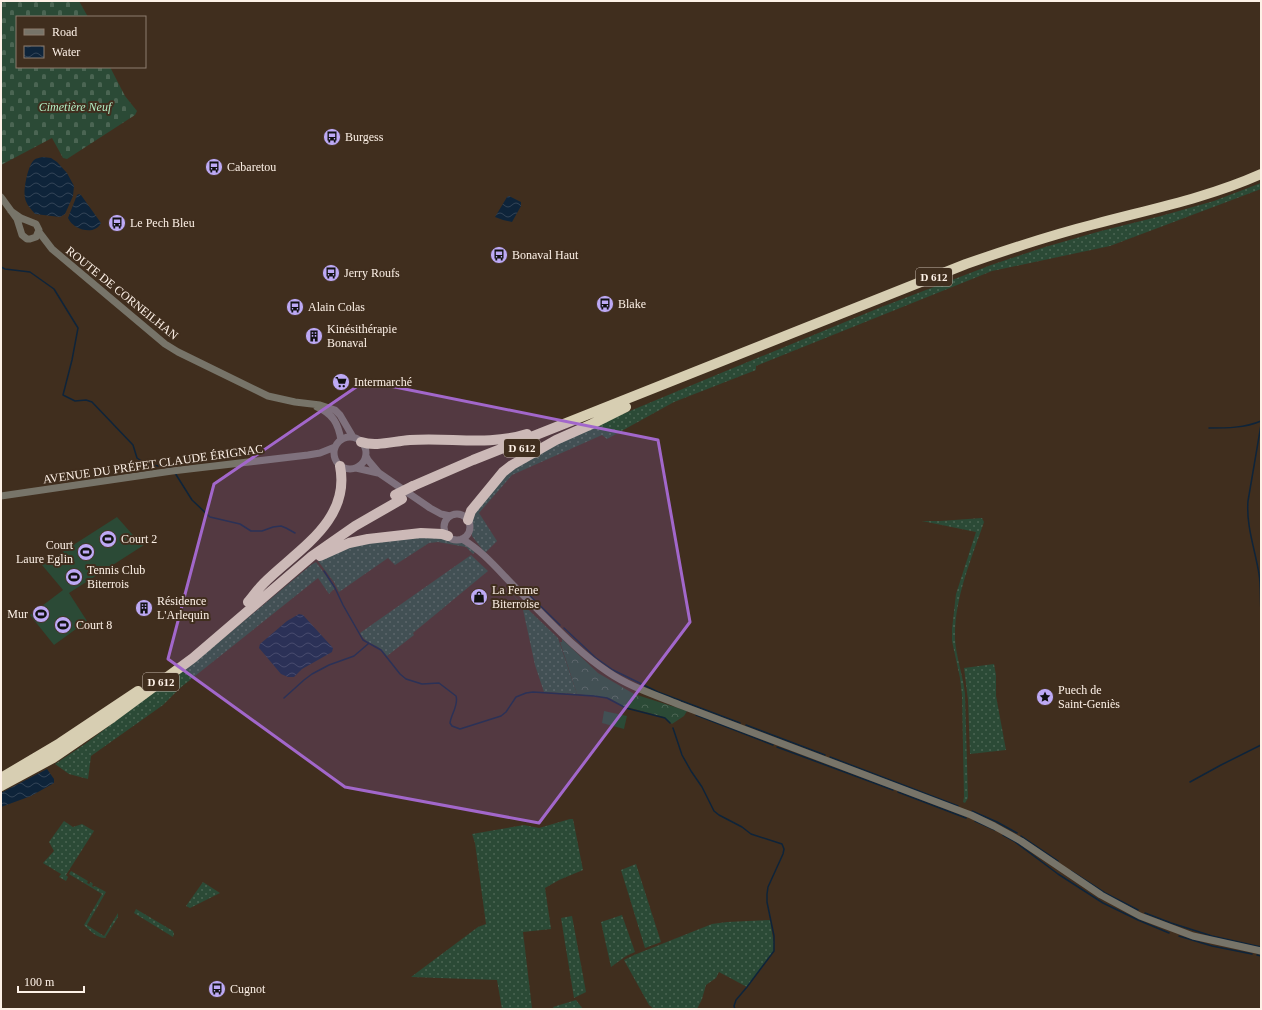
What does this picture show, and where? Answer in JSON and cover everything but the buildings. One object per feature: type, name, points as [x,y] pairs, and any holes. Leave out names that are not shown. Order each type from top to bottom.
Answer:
[{"type":"highway","name":"D 612","points":[[1,786],[43,759],[81,730],[170,668],[196,648],[286,568],[327,537],[363,514],[473,460],[973,262],[1015,247],[1073,230],[1199,197],[1261,174]]},
{"type":"highway","name":"D 612","points":[[416,488],[484,463],[996,260],[1034,247],[1218,198],[1261,180]]},
{"type":"highway","points":[[357,439],[370,444],[411,440],[492,440],[508,438],[528,433],[584,413],[609,407]]},
{"type":"highway","points":[[468,520],[471,511],[503,472],[512,465],[556,440],[626,407]]},
{"type":"highway","points":[[248,602],[264,583],[305,547],[328,522],[337,504],[341,490],[342,483],[337,463]]},
{"type":"highway","name":"D 612","points":[[1,778],[43,759],[84,737],[182,667],[312,556],[343,533],[378,512],[398,497]]},
{"type":"highway","points":[[273,589],[322,555],[349,543],[368,539],[421,533],[442,534],[448,536]]},
{"type":"highway","points":[[1,790],[20,780],[43,759]]},
{"type":"street","points":[[1,198],[17,219],[24,237],[30,239],[36,237],[39,232],[34,222],[23,224],[21,229]]},
{"type":"street","points":[[11,211],[28,222]]},
{"type":"street","name":"ROUTE DE CORNEILHAN","points":[[39,232],[52,249]]},
{"type":"street","name":"ROUTE DE CORNEILHAN","points":[[33,238],[52,249],[165,344],[178,352],[268,396],[295,402],[320,405],[335,410],[357,439]]},
{"type":"street","name":"ROUTE DE CORNEILHAN","points":[[312,404],[325,410],[331,416],[340,430],[341,440]]},
{"type":"street","points":[[379,473],[356,468],[348,469],[337,463],[334,456],[335,447],[341,440],[348,437],[357,439],[365,448],[368,460],[379,473],[441,514],[450,516],[458,514],[462,515],[468,520],[469,532],[481,552]]},
{"type":"street","name":"AVENUE DU PRÉFET CLAUDE ÉRIGNAC","points":[[1,496],[174,471],[308,455],[335,447]]},
{"type":"street","name":"AVENUE DU PRÉFET CLAUDE ÉRIGNAC","points":[[308,455],[323,456],[337,463]]},
{"type":"street","points":[[356,468],[362,463],[366,456]]},
{"type":"street","points":[[430,508],[444,524]]},
{"type":"street","points":[[450,516],[444,524],[444,529],[448,536],[454,540],[462,539],[469,532]]},
{"type":"street","points":[[462,539],[481,552],[580,650],[595,663],[622,680],[680,705],[971,815],[1021,841],[1101,895],[1140,916],[1193,936],[1261,951]]},
{"type":"highlighted area","points":[[365,381],[658,440],[690,622],[539,823],[345,787],[168,659],[214,484]]},
{"type":"green space","name":"Cimetière Neuf","points":[[1,1],[79,1],[87,16],[16,16],[16,68],[111,68],[125,96],[137,111],[135,115],[67,159],[63,158],[52,138],[1,165]]},
{"type":"green space","points":[[1261,183],[1261,189],[1110,246],[992,271],[756,366],[756,370],[674,402],[607,439],[602,435],[512,475],[479,513],[497,541],[485,553],[472,536],[472,513],[506,472],[558,441],[879,308],[991,265],[1045,247],[1214,201]]},
{"type":"green space","name":"Tennis Club Biterrois","points":[[117,517],[144,545],[69,593],[87,621],[54,645],[30,615],[63,590],[42,565]]},
{"type":"green space","points":[[982,518],[984,522],[960,594],[955,624],[956,646],[965,694],[968,798],[965,803],[963,802],[962,695],[952,641],[952,629],[956,594],[976,532],[922,521]]},
{"type":"green space","points":[[432,535],[445,538],[453,542],[463,543],[476,551],[473,554],[466,547],[438,542],[429,543],[395,565],[388,558],[339,592],[334,582],[318,561],[332,553],[352,545]]},
{"type":"green space","points":[[471,555],[488,571],[413,633],[414,635],[387,656],[378,647],[363,638],[360,633]]},
{"type":"green space","points":[[316,562],[335,588],[329,594],[318,578],[180,688],[163,705],[91,756],[88,779],[69,774],[55,764],[85,744],[201,657]]},
{"type":"green space","points":[[512,594],[558,638],[577,694],[544,692],[535,665],[522,605]]},
{"type":"green space","points":[[562,639],[598,673],[634,694],[687,711],[684,716],[672,724],[664,717],[623,706],[609,698],[577,694],[560,642],[562,642]]},
{"type":"green space","points":[[994,664],[996,675],[996,696],[1006,750],[970,754],[968,700],[964,668]]},
{"type":"green space","points":[[604,711],[627,716],[624,729],[602,723]]},
{"type":"green space","points":[[573,819],[583,870],[559,880],[545,888],[551,929],[523,932],[532,1008],[502,1009],[497,980],[411,977],[478,927],[486,924],[475,843],[472,834],[524,825],[539,828]]},
{"type":"green space","points":[[64,821],[73,827],[82,824],[94,831],[66,875],[68,877],[66,881],[59,877],[61,874],[43,863],[54,851],[49,842]]},
{"type":"green space","points":[[636,864],[661,942],[645,948],[621,870]]},
{"type":"green space","points":[[71,871],[88,881],[87,883],[89,884],[91,882],[93,884],[92,886],[106,892],[87,925],[104,936],[118,913],[118,917],[105,938],[91,932],[84,925],[102,894],[69,874]]},
{"type":"green space","points":[[203,882],[220,893],[190,908],[186,906]]},
{"type":"green space","points":[[136,909],[173,931],[173,937],[134,913]]},
{"type":"green space","points":[[622,915],[635,952],[626,956],[611,967],[601,922]]},
{"type":"green space","points":[[572,916],[586,992],[574,998],[561,918]]},
{"type":"green space","points":[[770,920],[774,945],[773,952],[747,987],[719,972],[716,978],[706,985],[697,1009],[654,1009],[649,1005],[624,960],[712,924]]},
{"type":"green space","points":[[576,1000],[583,1009],[554,1009],[553,1007]]},
{"type":"water","points":[[43,157],[51,158],[57,162],[67,173],[74,186],[73,196],[65,214],[60,217],[35,214],[26,200],[25,184],[28,172],[35,159]]},
{"type":"water","points":[[79,194],[101,223],[94,229],[84,230],[74,226],[68,218],[77,195]]},
{"type":"water","points":[[509,196],[521,202],[521,206],[512,222],[495,217]]},
{"type":"water","points":[[299,614],[303,615],[333,648],[332,652],[302,669],[294,677],[288,677],[281,674],[259,648],[260,644],[287,621]]},
{"type":"water","points":[[47,769],[54,779],[54,783],[31,796],[1,807],[1,793]]},
{"type":"waterway","points":[[1,267],[5,269],[30,272],[54,289],[78,328],[63,395],[75,401],[86,400],[92,402],[133,445],[137,458],[146,464],[171,468]]},
{"type":"waterway","points":[[1209,428],[1229,428],[1261,421]]},
{"type":"waterway","points":[[1261,425],[1248,501],[1248,519],[1260,579],[1261,611]]},
{"type":"waterway","points":[[175,473],[192,500],[210,517],[240,524],[251,531],[262,531],[281,526],[295,533]]},
{"type":"waterway","points":[[324,571],[335,588],[363,640],[381,650],[400,674],[406,679],[422,684],[439,683],[456,696],[456,706],[450,723],[452,726],[460,729],[501,716],[506,712],[516,697],[533,692],[607,698],[626,708],[665,718],[670,723]]},
{"type":"waterway","points":[[526,592],[560,625]]},
{"type":"waterway","points":[[564,628],[596,658],[613,670],[658,692],[740,723]]},
{"type":"waterway","points":[[284,698],[312,674],[329,665],[354,656],[368,644]]},
{"type":"waterway","points":[[696,715],[773,745]]},
{"type":"waterway","points":[[746,725],[825,755]]},
{"type":"waterway","points":[[673,728],[682,755],[702,787],[714,811],[751,834],[782,844],[784,849],[768,887],[767,894],[767,902],[774,936],[774,951],[736,1000],[734,1006],[735,1009]]},
{"type":"waterway","points":[[1190,782],[1261,745]]},
{"type":"waterway","points":[[777,747],[893,790]]},
{"type":"waterway","points":[[830,757],[958,806]]},
{"type":"waterway","points":[[898,792],[966,818]]},
{"type":"waterway","points":[[972,811],[1017,833]]},
{"type":"waterway","points":[[975,821],[995,830]]},
{"type":"waterway","points":[[1003,835],[1014,841],[1058,874],[1103,903],[1169,933]]},
{"type":"waterway","points":[[1021,836],[1058,861]]},
{"type":"waterway","points":[[1071,871],[1105,893],[1138,910]]},
{"type":"waterway","points":[[1145,913],[1212,936],[1261,947]]},
{"type":"waterway","points":[[1179,936],[1212,946],[1252,954]]},
{"type":"waterway","points":[[1257,955],[1261,956]]},
{"type":"place","name":"Burgess","points":[[332,137]]},
{"type":"place","name":"Cabaretou","points":[[214,167]]},
{"type":"place","name":"Le Pech Bleu","points":[[117,223]]},
{"type":"place","name":"Bonaval Haut","points":[[499,255]]},
{"type":"place","name":"Jerry Roufs","points":[[331,273]]},
{"type":"place","name":"Blake","points":[[605,304]]},
{"type":"place","name":"Alain Colas","points":[[295,307]]},
{"type":"place","name":"Kinésithérapie Bonaval","points":[[314,336]]},
{"type":"place","name":"Intermarché","points":[[341,382]]},
{"type":"place","name":"Court 2","points":[[108,539]]},
{"type":"place","name":"Court Laure Eglin","points":[[86,552]]},
{"type":"place","name":"Tennis Club Biterrois","points":[[74,577]]},
{"type":"place","name":"La Ferme Biterroise","points":[[479,597]]},
{"type":"place","name":"Résidence L'Arlequin","points":[[144,608]]},
{"type":"place","name":"Mur","points":[[41,614]]},
{"type":"place","name":"Court 8","points":[[63,625]]},
{"type":"place","name":"Puech de Saint-Geniès","points":[[1045,697]]},
{"type":"place","name":"Cugnot","points":[[217,989]]}]
